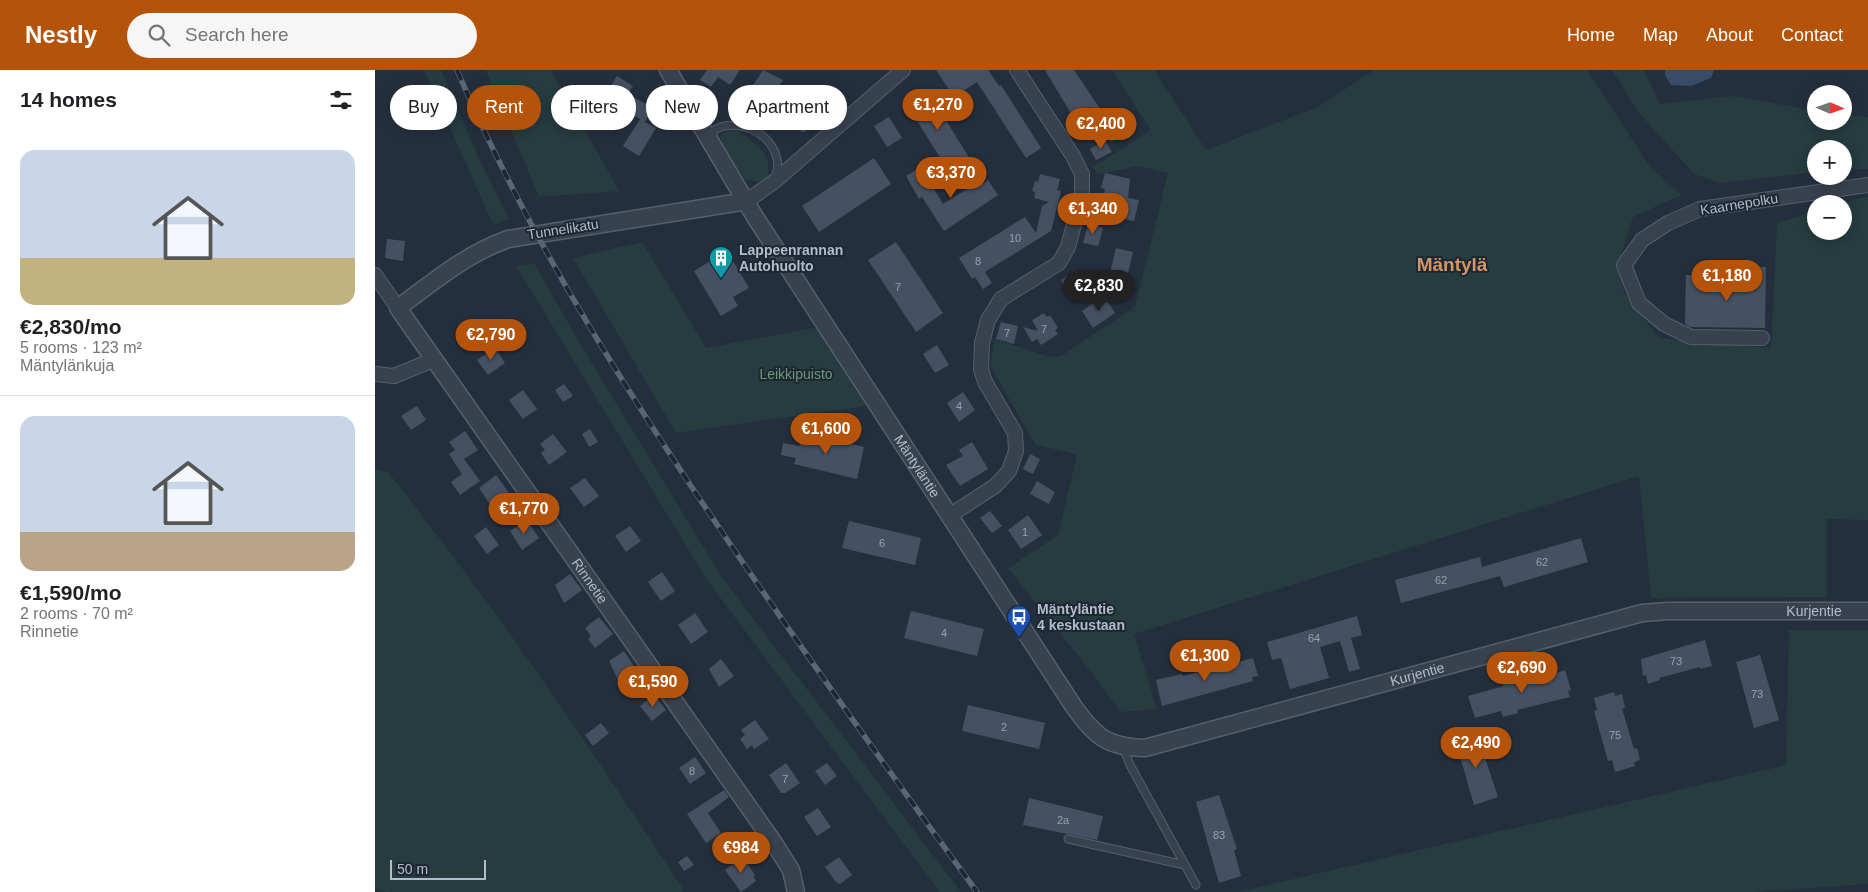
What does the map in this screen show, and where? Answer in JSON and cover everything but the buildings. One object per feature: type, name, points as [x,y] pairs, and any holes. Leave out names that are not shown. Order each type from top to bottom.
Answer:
[{"type":"street","name":"Mäntyläntie","points":[[668,70],[747,201],[949,516],[1080,715],[1091,730],[1120,746]]},
{"type":"street","points":[[747,201],[775,181],[903,70]]},
{"type":"street","points":[[949,516],[995,486],[1009,471],[1016,451],[1015,433],[985,382],[981,369],[982,343],[988,320],[1001,299],[1059,263],[1068,247],[1082,194],[1082,174],[1073,156],[1017,70]]},
{"type":"street","name":"Kaarnepolku","points":[[1762,338],[1691,337],[1664,324],[1639,303],[1624,264],[1642,240],[1668,223],[1700,209],[1868,185]]},
{"type":"street","name":"Tunnelikatu","points":[[398,308],[460,262],[484,247],[508,239],[747,201]]},
{"type":"street","name":"Rinnetie","points":[[375,275],[774,843],[791,870],[796,892]]},
{"type":"street","points":[[375,374],[393,376],[433,360]]},
{"type":"street","name":"Kurjentie","points":[[1120,746],[1145,748],[1642,613],[1668,611],[1868,611]]},
{"type":"lane","points":[[713,146],[714,130],[722,126],[732,124],[752,129],[765,139],[775,153],[778,161],[775,181]]},
{"type":"lane","points":[[1120,746],[1197,886]]},
{"type":"lane","points":[[1068,839],[1185,865]]},
{"type":"green space","points":[[424,70],[441,70],[447,85],[431,85]]},
{"type":"green space","points":[[486,70],[551,70],[559,85],[551,85],[551,130],[585,130],[619,191],[539,197],[511,130],[541,130],[541,85],[492,85]]},
{"type":"green space","points":[[1112,70],[1154,70],[1206,150],[1318,107],[1374,70],[1587,70],[1650,167],[1681,195],[1633,217],[1619,261],[1624,293],[1659,338],[1771,348],[1777,223],[1807,214],[1807,240],[1852,240],[1852,201],[1868,196],[1868,520],[1827,519],[1827,597],[1651,598],[1639,476],[1134,634],[1157,709],[1120,712],[1100,683],[1008,568],[1058,535],[1077,455],[1035,444],[990,365],[995,339],[1049,357],[1061,356],[1135,307],[1168,173],[1139,166],[1098,174],[1093,167],[1151,130]]},
{"type":"green space","points":[[1612,70],[1644,70],[1660,104],[1734,96],[1807,109],[1807,130],[1853,130],[1853,115],[1868,117],[1868,169],[1852,169],[1852,140],[1807,140],[1807,173],[1720,183],[1694,174],[1639,113]]},
{"type":"green space","points":[[457,107],[479,159],[509,219],[493,224],[451,130],[457,130]]},
{"type":"green space","points":[[736,130],[756,144],[766,156],[768,163],[766,180],[757,182],[739,177],[720,145],[722,134]]},
{"type":"green space","name":"Leikkipuisto","points":[[642,242],[706,348],[819,327],[866,406],[676,433],[573,258]]},
{"type":"green space","points":[[534,263],[579,342],[721,576],[961,892],[940,892],[707,580],[516,266]]},
{"type":"green space","points":[[375,469],[388,472],[466,574],[578,732],[685,892],[387,892],[375,889]]},
{"type":"green space","points":[[1789,630],[1868,630],[1868,884],[1756,892],[1238,892],[1786,765]]},
{"type":"water","points":[[1665,70],[1714,70],[1711,78],[1691,86],[1671,85],[1665,75]]},
{"type":"railway","points":[[457,70],[519,202],[554,266],[629,391],[709,513],[778,613],[977,892]]},
{"type":"place","name":"Lappeenrannan Autohuolto","points":[[721,279]]},
{"type":"place","name":"Mäntyläntie 4 keskustaan","points":[[1019,638]]},
{"type":"district","name":"Mäntylä","points":[[1452,264]]}]
